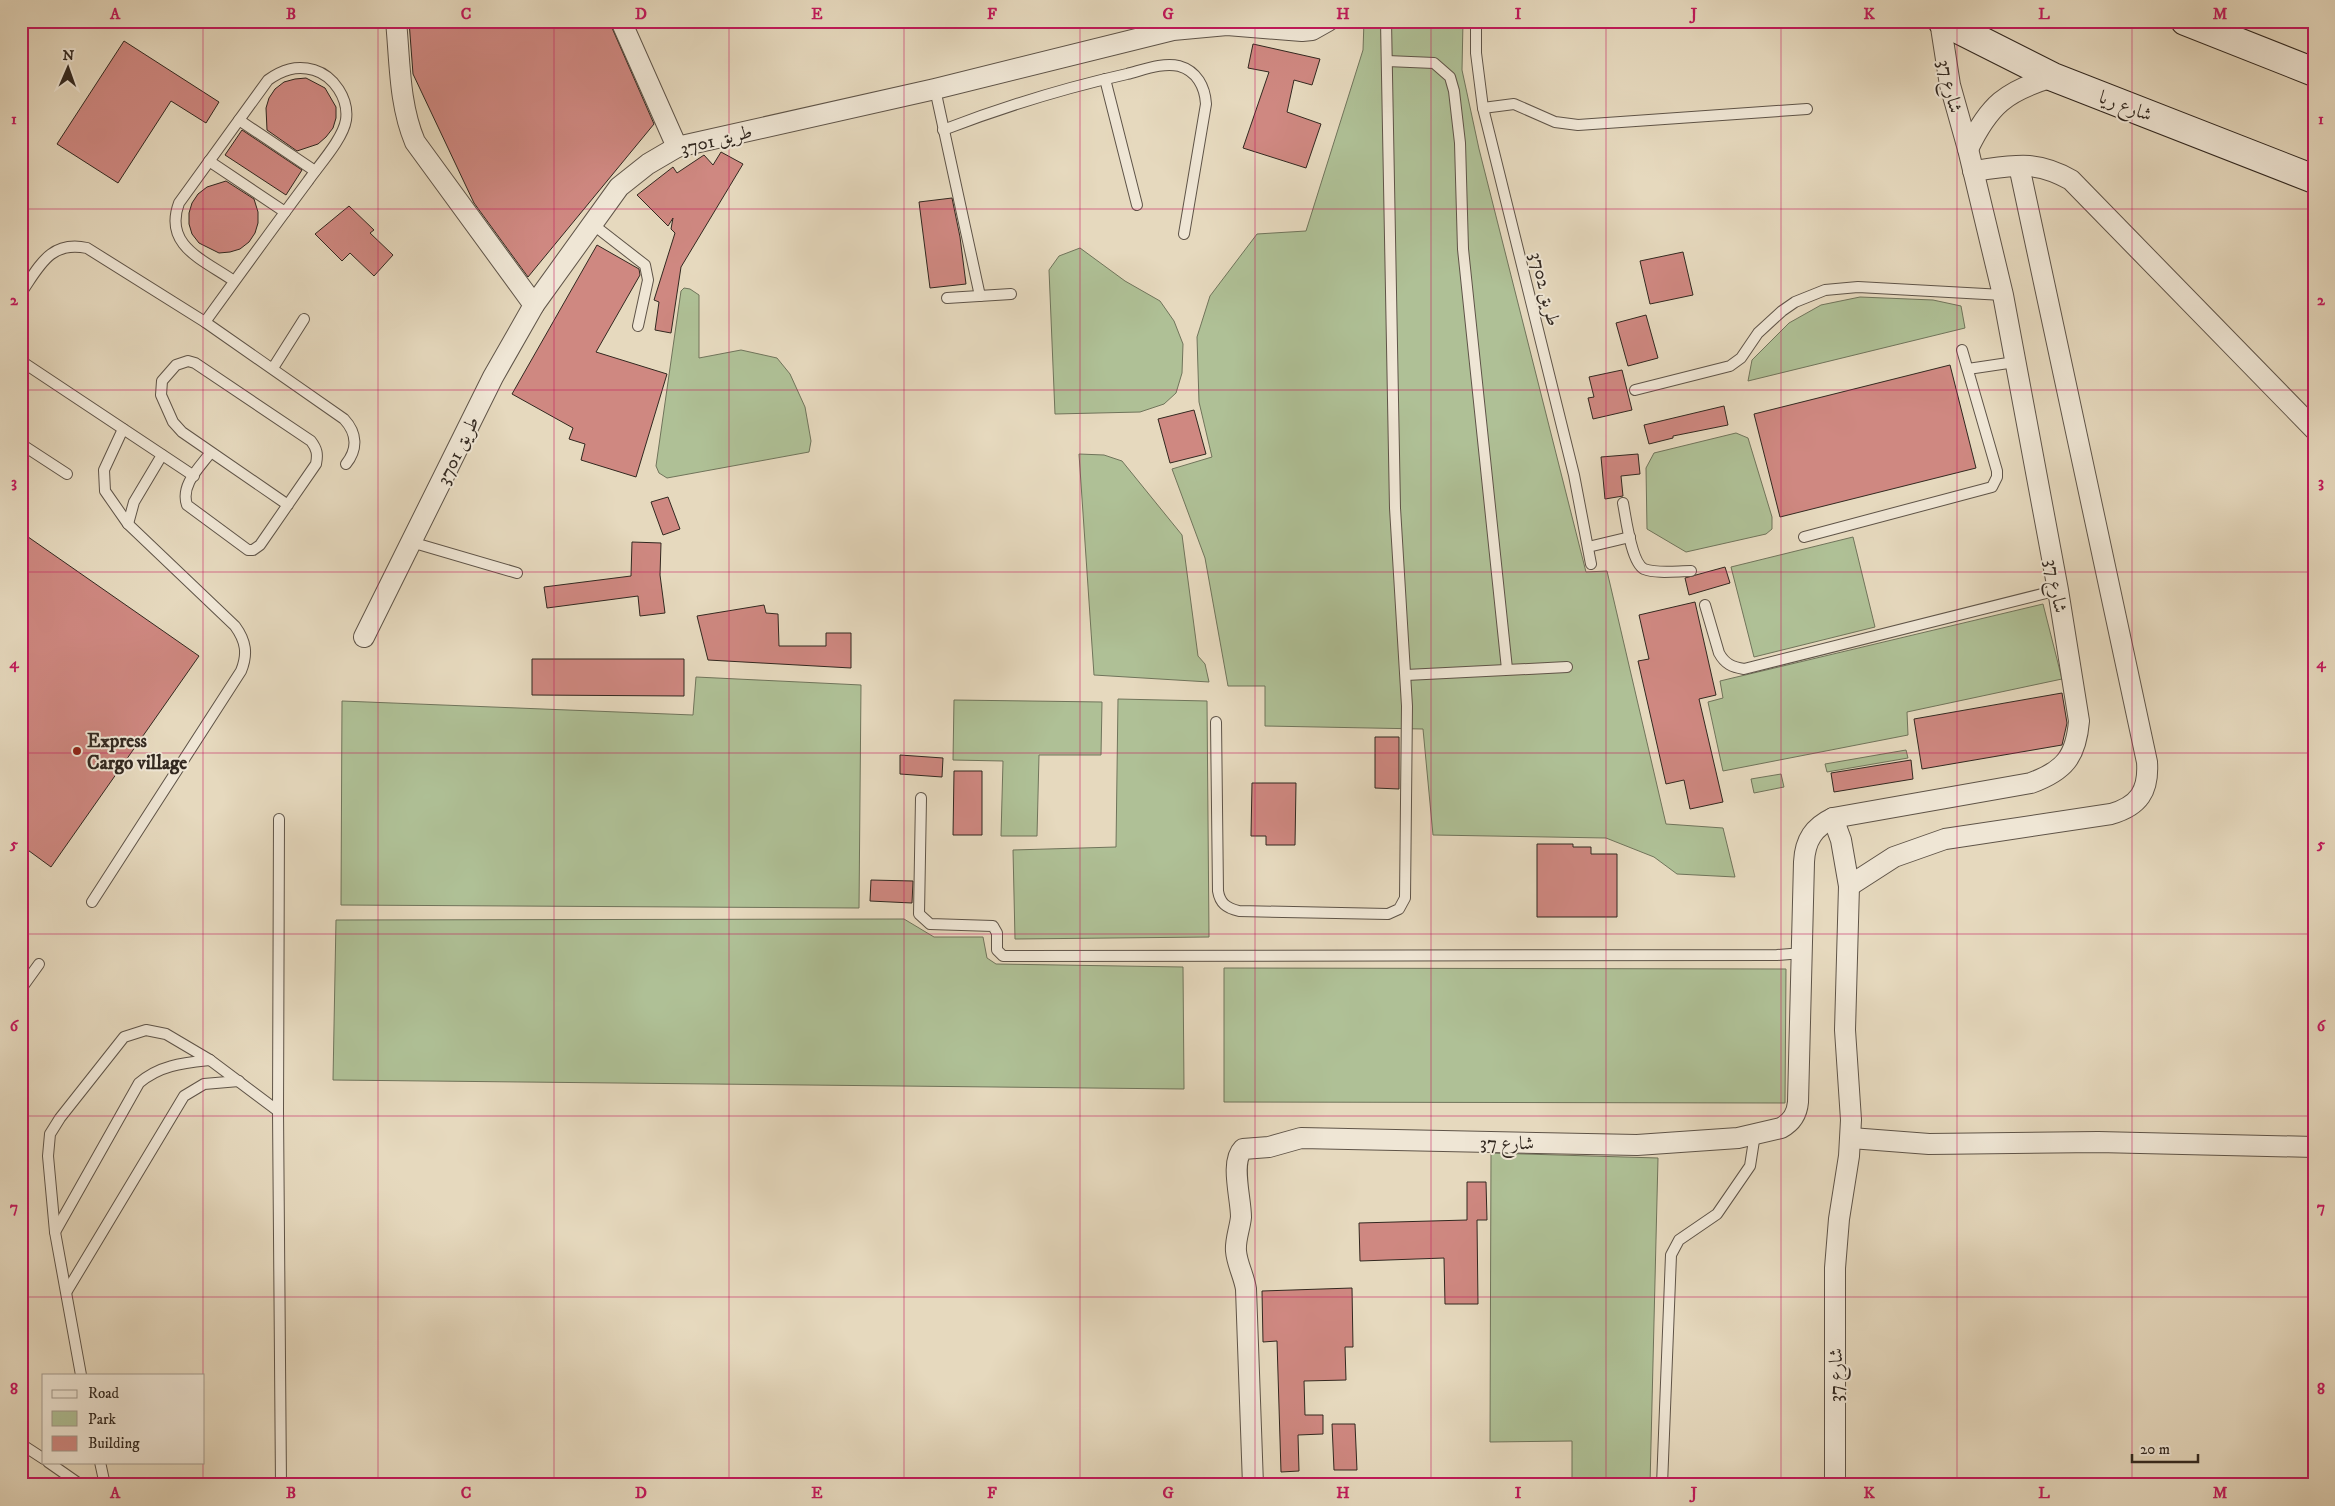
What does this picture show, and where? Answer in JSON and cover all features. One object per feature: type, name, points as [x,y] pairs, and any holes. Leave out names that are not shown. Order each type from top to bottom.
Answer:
[{"type":"main road","name":"شارع ريا","points":[[1941,21],[2053,77],[2314,179]]},
{"type":"main road","points":[[2185,21],[2314,72]]},
{"type":"street","points":[[396,21],[403,101],[415,142],[534,305]]},
{"type":"street","points":[[621,21],[677,147]]},
{"type":"street","name":"طريق 3701","points":[[364,637],[493,377],[534,305],[619,187],[648,164],[677,147],[935,89],[1173,30],[1227,25],[1302,31],[1312,30],[1328,21]]},
{"type":"street","name":"شارع 37","points":[[1253,1485],[1246,1289],[1236,1250],[1241,1219],[1241,1202],[1236,1160],[1243,1149],[1269,1147],[1301,1138],[1637,1145],[1703,1141],[1755,1134],[1787,1124],[1797,1108],[1803,952],[1804,850],[1815,830],[1834,818],[2031,783],[2051,776],[2067,762],[2077,742],[2079,721],[2058,590],[2003,295],[1968,150],[1950,85],[1941,21]]},
{"type":"street","name":"شارع 37","points":[[1968,150],[1980,123],[2000,101],[2024,85],[2053,77]]},
{"type":"street","points":[[1849,886],[1894,857],[1945,839],[2111,814],[2124,810],[2136,802],[2144,790],[2148,776],[2147,762],[2019,166]]},
{"type":"street","points":[[1973,171],[2035,166],[2052,169],[2071,180],[2314,429]]},
{"type":"street","name":"شارع 37","points":[[1834,818],[1841,840],[1849,886],[1844,1030],[1851,1138],[1839,1219],[1835,1268],[1835,1485]]},
{"type":"street","points":[[1851,1138],[1929,1144],[2098,1142],[2314,1147]]},
{"type":"lane","points":[[1216,722],[1218,890],[1224,905],[1238,911],[1388,914],[1399,909],[1405,898],[1406,674],[1395,508],[1386,21]]},
{"type":"lane","name":"طريق 3702","points":[[1476,21],[1476,53],[1483,108],[1574,475],[1591,564]]},
{"type":"lane","points":[[1387,61],[1434,63],[1446,71],[1453,84],[1460,143],[1463,249],[1507,669]]},
{"type":"lane","points":[[943,130],[996,109],[1105,79],[1160,66],[1178,66],[1193,73],[1203,87],[1206,104],[1184,234]]},
{"type":"lane","points":[[204,322],[315,171],[343,132],[346,120],[346,107],[342,95],[336,84],[315,70],[290,69],[278,73],[268,80],[179,203],[174,216],[175,230],[181,242],[234,281]]},
{"type":"lane","points":[[1105,79],[1137,206]]},
{"type":"lane","points":[[935,89],[980,296]]},
{"type":"lane","points":[[1483,108],[1514,104],[1554,122],[1578,125],[1807,109]]},
{"type":"lane","points":[[239,120],[315,171]]},
{"type":"lane","points":[[210,161],[285,212]]},
{"type":"lane","points":[[592,223],[642,261],[648,270],[648,280],[638,326]]},
{"type":"lane","points":[[21,293],[52,252],[63,247],[75,245],[87,248],[273,368],[350,425],[355,443],[351,458],[346,464]]},
{"type":"lane","points":[[1635,390],[1730,366],[1741,358],[1758,333],[1782,311],[1795,302],[1825,290],[1858,287],[2003,295]]},
{"type":"lane","points":[[947,298],[1011,294]]},
{"type":"lane","points":[[273,368],[304,319]]},
{"type":"lane","points":[[1804,537],[1992,487],[1997,477],[1997,471],[1962,350]]},
{"type":"lane","points":[[21,361],[194,476]]},
{"type":"lane","points":[[210,452],[185,494],[187,505],[248,550],[253,550],[260,545],[316,464],[317,452],[315,446],[194,363],[182,362],[176,364],[162,381],[160,395],[177,428],[288,504]]},
{"type":"lane","points":[[1968,370],[2015,362]]},
{"type":"lane","points":[[92,902],[241,671],[246,651],[244,642],[235,626],[128,524],[104,491],[104,470],[123,429]]},
{"type":"lane","points":[[21,444],[67,474]]},
{"type":"lane","points":[[128,524],[134,502],[162,455]]},
{"type":"lane","points":[[1623,503],[1637,562],[1646,570],[1691,571]]},
{"type":"lane","points":[[1588,547],[1630,537]]},
{"type":"lane","points":[[411,542],[517,573]]},
{"type":"lane","points":[[1705,605],[1719,653],[1729,665],[1744,669],[2058,590]]},
{"type":"lane","points":[[1406,674],[1567,667]]},
{"type":"lane","points":[[921,798],[919,914],[930,924],[993,926],[997,933],[997,950],[1003,956],[1777,955],[1803,952]]},
{"type":"lane","points":[[279,819],[278,1110],[281,1485]]},
{"type":"lane","points":[[21,989],[39,964]]},
{"type":"lane","points":[[81,1374],[55,1232],[48,1156],[50,1134],[60,1118],[124,1037],[134,1032],[156,1031],[166,1034],[210,1060],[278,1110]]},
{"type":"lane","points":[[55,1232],[139,1083],[150,1074],[171,1065],[210,1060]]},
{"type":"lane","points":[[67,1291],[184,1096],[204,1084],[239,1082]]},
{"type":"lane","points":[[1662,1485],[1671,1255],[1679,1240],[1717,1214],[1750,1166],[1755,1134]]},
{"type":"lane","points":[[21,1444],[42,1458]]},
{"type":"lane","points":[[51,1464],[80,1485]]},
{"type":"lane","points":[[100,1464],[105,1485]]},
{"type":"green space","points":[[1364,21],[1463,21],[1462,70],[1479,149],[1586,572],[1607,571],[1666,824],[1723,828],[1735,877],[1677,874],[1654,857],[1606,838],[1433,835],[1423,729],[1265,726],[1265,686],[1228,686],[1205,558],[1172,469],[1212,457],[1199,402],[1197,337],[1210,296],[1257,234],[1306,231],[1363,50]]},
{"type":"green space","points":[[1080,248],[1125,281],[1160,301],[1174,321],[1183,344],[1182,373],[1176,393],[1164,404],[1140,412],[1055,414],[1049,270],[1059,256]]},
{"type":"green space","points":[[684,288],[690,289],[699,295],[699,358],[741,350],[777,358],[790,374],[805,407],[811,441],[809,452],[667,478],[659,473],[656,466],[681,291]]},
{"type":"green space","points":[[1860,297],[1933,300],[1961,306],[1965,328],[1748,381],[1752,360],[1789,323],[1821,305]]},
{"type":"green space","points":[[1736,433],[1748,438],[1772,517],[1772,529],[1766,534],[1686,552],[1647,529],[1646,468],[1654,453]]},
{"type":"green space","points":[[1079,454],[1104,455],[1122,461],[1182,535],[1198,656],[1205,664],[1209,682],[1094,675]]},
{"type":"green space","points":[[1853,537],[1875,627],[1754,657],[1731,567]]},
{"type":"green space","points":[[2043,604],[2062,679],[1907,712],[1908,735],[1723,771],[1708,702],[1723,698],[1720,681]]},
{"type":"green space","points":[[696,677],[861,685],[859,908],[341,905],[342,701],[693,715]]},
{"type":"green space","points":[[1118,699],[1207,701],[1209,937],[1015,939],[1013,850],[1116,847]]},
{"type":"green space","points":[[954,700],[1102,702],[1101,755],[1039,755],[1037,836],[1001,836],[1003,761],[953,760]]},
{"type":"green space","points":[[1906,750],[1908,758],[1827,772],[1825,764]]},
{"type":"green space","points":[[1781,774],[1784,787],[1754,793],[1751,779]]},
{"type":"green space","points":[[904,919],[934,937],[983,937],[987,958],[996,964],[1183,967],[1184,1089],[333,1080],[336,920]]},
{"type":"green space","points":[[1224,968],[1786,969],[1785,1103],[1224,1102]]},
{"type":"green space","points":[[1491,1153],[1658,1158],[1650,1485],[1572,1485],[1572,1441],[1490,1442]]},
{"type":"building","points":[[409,21],[609,21],[654,124],[528,277],[474,203],[413,74]]},
{"type":"building","points":[[124,41],[219,102],[206,123],[171,101],[118,183],[57,144]]},
{"type":"building","points":[[1253,44],[1320,59],[1312,85],[1294,80],[1287,112],[1321,124],[1306,168],[1243,148],[1269,72],[1248,68]]},
{"type":"building","points":[[306,78],[325,88],[336,107],[336,118],[333,128],[318,144],[297,151],[267,130],[266,108],[269,98],[275,89],[284,82]]},
{"type":"building","points":[[242,130],[302,170],[286,195],[225,155]]},
{"type":"building","points":[[721,152],[743,164],[681,267],[671,333],[655,330],[659,302],[654,300],[675,233],[671,229],[673,218],[668,226],[637,195],[673,167],[677,173],[704,155],[713,165]]},
{"type":"building","points":[[226,181],[254,199],[258,212],[258,223],[255,233],[249,242],[240,249],[219,253],[199,243],[192,234],[189,224],[189,213],[192,203],[198,194],[207,187]]},
{"type":"building","points":[[952,198],[960,237],[966,284],[930,288],[919,202]]},
{"type":"building","points":[[349,206],[374,230],[370,233],[393,255],[374,276],[350,253],[342,261],[315,234]]},
{"type":"building","points":[[597,245],[639,269],[640,275],[596,352],[667,374],[636,477],[581,460],[585,444],[569,439],[573,428],[512,394]]},
{"type":"building","points":[[1683,252],[1693,295],[1650,304],[1640,261]]},
{"type":"building","points":[[1646,315],[1658,358],[1628,366],[1616,323]]},
{"type":"building","points":[[1950,365],[1976,468],[1780,517],[1754,414]]},
{"type":"building","points":[[1622,370],[1632,410],[1593,419],[1588,398],[1594,397],[1589,377]]},
{"type":"building","points":[[1724,406],[1728,425],[1673,436],[1673,438],[1649,444],[1644,425]]},
{"type":"building","points":[[1194,410],[1206,454],[1170,463],[1158,419]]},
{"type":"building","points":[[1638,454],[1640,474],[1621,476],[1623,496],[1605,499],[1601,457]]},
{"type":"building","points":[[668,497],[680,529],[663,535],[651,502]]},
{"type":"building","name":"Express Cargo village","points":[[21,532],[199,656],[51,867],[21,845]]},
{"type":"building","points":[[632,542],[661,543],[660,575],[665,613],[640,616],[638,596],[547,608],[544,587],[631,576]]},
{"type":"building","points":[[1725,567],[1730,583],[1689,595],[1685,578]]},
{"type":"building","points":[[1695,602],[1716,695],[1699,699],[1723,802],[1690,809],[1684,780],[1666,784],[1638,661],[1649,659],[1639,615]]},
{"type":"building","points":[[764,605],[766,613],[778,614],[779,646],[826,646],[826,633],[851,633],[851,668],[708,660],[697,616]]},
{"type":"building","points":[[532,659],[684,659],[684,696],[532,695]]},
{"type":"building","points":[[2062,693],[2067,723],[2062,745],[1922,769],[1914,719]]},
{"type":"building","points":[[1375,737],[1399,737],[1399,789],[1375,788]]},
{"type":"building","points":[[900,755],[943,758],[942,777],[900,774]]},
{"type":"building","points":[[1911,760],[1913,779],[1834,792],[1831,773]]},
{"type":"building","points":[[954,771],[982,771],[982,835],[953,835]]},
{"type":"building","points":[[1252,783],[1296,783],[1295,845],[1266,845],[1266,836],[1251,836]]},
{"type":"building","points":[[1537,844],[1573,844],[1573,847],[1591,847],[1591,854],[1617,854],[1617,917],[1537,917]]},
{"type":"building","points":[[871,880],[913,881],[912,903],[870,901]]},
{"type":"building","points":[[1467,1182],[1486,1182],[1487,1220],[1477,1220],[1478,1304],[1445,1304],[1444,1258],[1360,1261],[1359,1223],[1467,1220]]},
{"type":"building","points":[[1352,1288],[1353,1347],[1345,1347],[1346,1380],[1304,1381],[1305,1415],[1323,1415],[1323,1434],[1298,1435],[1299,1471],[1281,1472],[1277,1341],[1263,1342],[1262,1291]]},
{"type":"building","points":[[1332,1424],[1355,1424],[1357,1470],[1334,1470]]},
{"type":"place","name":"Express Cargo village","points":[[77,751]]}]
